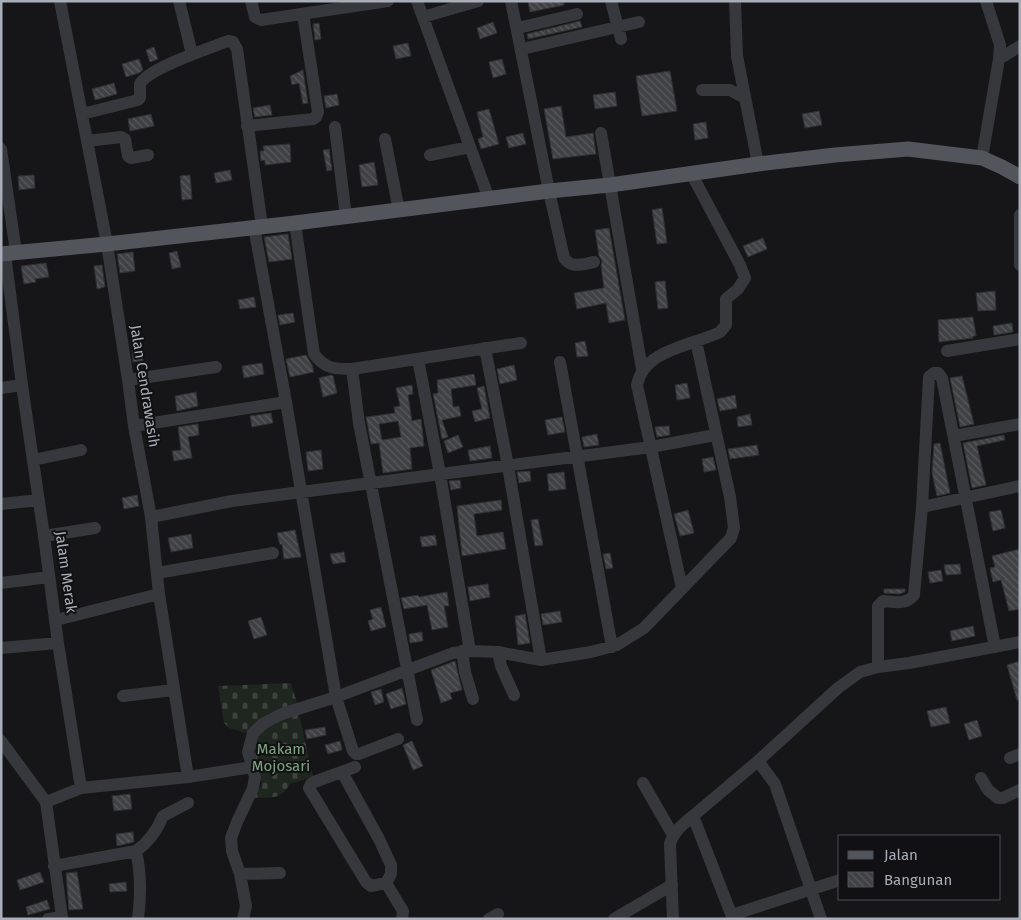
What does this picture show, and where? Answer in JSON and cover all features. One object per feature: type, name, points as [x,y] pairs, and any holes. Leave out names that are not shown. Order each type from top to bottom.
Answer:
[{"type":"main road","points":[[8,253],[107,244],[399,211],[835,155],[908,150],[982,158],[1020,177]]},
{"type":"street","name":"Jalan Cendrawasih","points":[[60,1],[107,244],[134,426],[151,517],[159,594],[166,628],[173,690],[188,777]]},
{"type":"street","points":[[179,1],[192,54]]},
{"type":"street","points":[[251,1],[257,20],[388,1]]},
{"type":"street","points":[[417,1],[489,199]]},
{"type":"street","points":[[423,17],[478,1]]},
{"type":"street","points":[[511,1],[564,258],[568,263],[575,266],[594,262]]},
{"type":"street","points":[[611,1],[619,34]]},
{"type":"street","points":[[735,1],[737,56],[758,164]]},
{"type":"street","points":[[982,158],[1000,45],[986,1]]},
{"type":"street","points":[[247,126],[316,117],[318,112],[304,14]]},
{"type":"street","points":[[518,28],[577,14]]},
{"type":"street","points":[[522,49],[619,34],[639,22]]},
{"type":"street","points":[[82,114],[138,100],[141,92],[140,84],[145,77],[192,54],[228,42],[235,44],[247,126],[258,226],[300,492],[336,697],[353,752],[359,754],[398,739]]},
{"type":"street","points":[[999,59],[1020,46]]},
{"type":"street","points":[[702,90],[730,90],[745,98]]},
{"type":"street","points":[[335,126],[346,217]]},
{"type":"street","points":[[601,133],[642,369]]},
{"type":"street","points":[[87,141],[121,137],[125,139],[128,156],[131,158],[148,155]]},
{"type":"street","points":[[385,139],[399,211]]},
{"type":"street","points":[[430,155],[470,147]]},
{"type":"street","name":"Jalam Merak","points":[[1,149],[8,253],[22,385],[58,644],[81,788]]},
{"type":"street","points":[[682,588],[637,385],[639,375],[642,369],[661,355],[720,332],[726,325],[726,299],[738,289],[745,278],[732,249],[690,173]]},
{"type":"street","points":[[1020,215],[1020,266]]},
{"type":"street","points":[[296,223],[314,354],[320,363],[330,367],[352,369],[521,344]]},
{"type":"street","points":[[947,351],[1020,339]]},
{"type":"street","points":[[243,919],[246,906],[240,874],[232,851],[231,838],[236,822],[253,788],[255,777],[248,752],[253,733],[264,723],[282,714],[407,672],[437,659],[466,651],[498,652],[541,660],[612,647],[644,628],[731,538],[734,528],[730,497],[715,436],[696,341]]},
{"type":"street","points":[[485,348],[508,466],[541,660]]},
{"type":"street","points":[[418,359],[440,474],[466,651],[465,672],[473,699]]},
{"type":"street","points":[[560,362],[612,647]]},
{"type":"street","points":[[128,380],[216,367]]},
{"type":"street","points":[[352,369],[371,484],[417,720]]},
{"type":"street","points":[[878,667],[878,606],[883,601],[904,602],[910,600],[914,595],[922,507],[929,377],[934,373],[938,373],[942,378],[995,647]]},
{"type":"street","points":[[1,388],[22,385]]},
{"type":"street","points":[[134,426],[286,402]]},
{"type":"street","points":[[954,436],[1020,424]]},
{"type":"street","points":[[151,517],[232,501],[651,447],[715,436]]},
{"type":"street","points":[[33,460],[80,450]]},
{"type":"street","points":[[922,507],[1020,486]]},
{"type":"street","points":[[1,504],[39,500]]},
{"type":"street","points":[[44,536],[95,528]]},
{"type":"street","points":[[157,573],[273,553]]},
{"type":"street","points":[[1,583],[49,577]]},
{"type":"street","points":[[56,620],[159,594]]},
{"type":"street","points":[[673,919],[670,844],[678,828],[758,761],[838,688],[860,672],[878,667],[1020,642]]},
{"type":"street","points":[[1,648],[58,644]]},
{"type":"street","points":[[498,652],[501,666],[514,695]]},
{"type":"street","points":[[123,696],[173,690]]},
{"type":"street","points":[[1,741],[46,802],[63,918],[48,919]]},
{"type":"street","points":[[758,761],[775,784],[821,919]]},
{"type":"street","points":[[342,772],[379,838],[391,865],[391,874],[386,883],[371,886],[366,882],[309,788],[310,784],[314,782],[355,767]]},
{"type":"street","points":[[46,802],[81,788],[188,777],[252,768]]},
{"type":"street","points":[[981,778],[988,790],[998,798],[1003,798],[1020,790]]},
{"type":"street","points":[[643,783],[673,835]]},
{"type":"street","points":[[54,866],[136,851],[146,844],[160,824],[163,816],[188,803]]},
{"type":"street","points":[[693,816],[732,917],[811,888],[838,881]]},
{"type":"street","points":[[136,851],[140,880],[138,919]]},
{"type":"street","points":[[240,874],[280,873]]},
{"type":"street","points":[[386,883],[402,911],[402,919]]},
{"type":"street","points":[[614,919],[672,885]]},
{"type":"green space","name":"Makam Mojosari","points":[[291,683],[298,707],[250,734],[229,728],[224,723],[218,686]]},
{"type":"green space","name":"Makam Mojosari","points":[[299,714],[313,777],[290,784],[279,796],[253,798],[262,784],[255,753],[255,745],[260,731],[270,724]]},
{"type":"building","points":[[528,1],[564,1],[564,5],[530,12]]},
{"type":"building","points":[[580,21],[582,27],[528,39],[527,34]]},
{"type":"building","points":[[493,22],[497,33],[480,39],[477,28]]},
{"type":"building","points":[[319,23],[321,39],[315,40],[313,24]]},
{"type":"building","points":[[408,43],[411,56],[396,59],[393,46]]},
{"type":"building","points":[[154,47],[158,59],[150,62],[146,50]]},
{"type":"building","points":[[139,59],[143,70],[126,77],[122,64]]},
{"type":"building","points":[[502,59],[506,74],[493,78],[489,62]]},
{"type":"building","points":[[303,70],[308,103],[303,104],[299,83],[292,85],[290,76]]},
{"type":"building","points":[[670,71],[677,111],[642,116],[636,76]]},
{"type":"building","points":[[114,83],[117,94],[95,100],[92,89]]},
{"type":"building","points":[[615,92],[617,106],[595,109],[593,95]]},
{"type":"building","points":[[337,94],[339,105],[326,108],[324,96]]},
{"type":"building","points":[[270,105],[272,115],[255,117],[253,108]]},
{"type":"building","points":[[561,106],[566,137],[593,133],[596,154],[553,159],[544,109]]},
{"type":"building","points":[[489,109],[499,144],[481,149],[478,139],[483,137],[477,112]]},
{"type":"building","points":[[819,111],[822,125],[805,128],[802,114]]},
{"type":"building","points":[[151,114],[154,126],[130,131],[128,119]]},
{"type":"building","points":[[706,122],[708,138],[695,140],[693,124]]},
{"type":"building","points":[[523,133],[526,144],[509,148],[506,137]]},
{"type":"building","points":[[290,144],[291,162],[265,165],[265,160],[261,161],[260,151],[264,151],[263,146]]},
{"type":"building","points":[[329,149],[332,170],[327,171],[323,150]]},
{"type":"building","points":[[374,162],[378,185],[362,187],[359,165]]},
{"type":"building","points":[[230,170],[232,180],[216,183],[214,173]]},
{"type":"building","points":[[34,175],[35,188],[19,190],[18,176]]},
{"type":"building","points":[[190,175],[192,199],[182,200],[180,176]]},
{"type":"building","points":[[662,208],[667,243],[657,244],[652,210]]},
{"type":"building","points":[[609,228],[625,320],[609,323],[606,303],[577,309],[574,293],[604,288],[602,261],[599,256],[595,230]]},
{"type":"building","points":[[288,234],[292,259],[269,262],[264,237]]},
{"type":"building","points":[[763,238],[767,249],[748,257],[743,246]]},
{"type":"building","points":[[177,251],[181,267],[172,269],[169,253]]},
{"type":"building","points":[[133,252],[135,271],[120,273],[117,254]]},
{"type":"building","points":[[46,263],[49,277],[35,279],[36,282],[24,284],[21,266]]},
{"type":"building","points":[[102,265],[105,287],[97,289],[94,266]]},
{"type":"building","points":[[665,281],[668,308],[658,309],[655,282]]},
{"type":"building","points":[[995,291],[996,310],[978,311],[976,293]]},
{"type":"building","points":[[254,297],[256,307],[240,309],[238,300]]},
{"type":"building","points":[[293,313],[295,322],[280,325],[278,315]]},
{"type":"building","points":[[973,317],[976,336],[939,342],[938,320]]},
{"type":"building","points":[[1012,323],[1013,332],[994,335],[993,326]]},
{"type":"building","points":[[585,341],[588,356],[577,357],[575,343]]},
{"type":"building","points":[[141,349],[143,361],[133,362],[132,351]]},
{"type":"building","points":[[306,355],[314,372],[290,377],[286,359]]},
{"type":"building","points":[[262,363],[264,374],[244,378],[242,366]]},
{"type":"building","points":[[514,365],[517,380],[500,384],[497,369]]},
{"type":"building","points":[[474,374],[476,385],[451,389],[453,407],[459,406],[461,416],[442,420],[448,437],[442,439],[433,394],[438,393],[437,380]]},
{"type":"building","points":[[333,376],[337,393],[323,397],[319,378]]},
{"type":"building","points":[[962,376],[974,424],[960,427],[950,378]]},
{"type":"building","points":[[687,383],[690,398],[677,400],[675,385]]},
{"type":"building","points":[[412,385],[413,394],[408,395],[412,421],[421,419],[424,446],[410,448],[412,469],[383,473],[379,443],[371,444],[366,417],[395,413],[394,407],[400,406],[396,388]],"holes":[[[398,421],[401,437],[382,440],[379,424]]]},
{"type":"building","points":[[484,386],[490,418],[475,422],[472,411],[482,409],[477,388]]},
{"type":"building","points":[[196,392],[198,406],[177,411],[175,396]]},
{"type":"building","points":[[735,395],[737,408],[720,411],[717,399]]},
{"type":"building","points":[[271,413],[273,423],[252,427],[250,416]]},
{"type":"building","points":[[750,414],[752,425],[738,427],[737,417]]},
{"type":"building","points":[[562,417],[565,432],[548,435],[545,420]]},
{"type":"building","points":[[198,424],[199,435],[188,437],[192,458],[174,461],[172,451],[181,450],[178,427]]},
{"type":"building","points":[[669,426],[670,435],[657,437],[655,427]]},
{"type":"building","points":[[597,434],[599,445],[584,447],[582,437]]},
{"type":"building","points":[[458,435],[463,447],[448,453],[444,441]]},
{"type":"building","points":[[1004,435],[1005,440],[977,446],[986,485],[972,488],[963,443]]},
{"type":"building","points":[[940,443],[950,493],[937,496],[932,473],[934,444]]},
{"type":"building","points":[[757,445],[759,455],[730,459],[728,449]]},
{"type":"building","points":[[490,446],[492,458],[470,461],[468,450]]},
{"type":"building","points":[[321,450],[323,469],[308,471],[306,452]]},
{"type":"building","points":[[713,457],[716,470],[704,472],[702,459]]},
{"type":"building","points":[[530,471],[531,481],[519,483],[517,472]]},
{"type":"building","points":[[564,472],[566,489],[549,491],[547,474]]},
{"type":"building","points":[[460,480],[461,488],[451,490],[449,481]]},
{"type":"building","points":[[137,495],[139,506],[124,509],[122,498]]},
{"type":"building","points":[[501,500],[502,510],[474,514],[474,516],[477,536],[503,532],[506,549],[462,556],[457,506]]},
{"type":"building","points":[[688,510],[694,533],[680,536],[674,514]]},
{"type":"building","points":[[1001,510],[1005,528],[993,531],[989,512]]},
{"type":"building","points":[[538,519],[543,545],[535,546],[531,520]]},
{"type":"building","points":[[295,530],[301,557],[284,559],[282,544],[280,545],[277,533]]},
{"type":"building","points":[[191,534],[193,548],[171,552],[168,538]]},
{"type":"building","points":[[435,535],[437,545],[422,547],[420,537]]},
{"type":"building","points":[[1020,549],[1020,609],[1009,611],[1001,580],[993,582],[990,568],[995,567],[992,556]]},
{"type":"building","points":[[344,552],[346,562],[333,564],[330,554]]},
{"type":"building","points":[[610,553],[613,568],[606,569],[603,554]]},
{"type":"building","points":[[960,564],[961,574],[946,575],[944,565]]},
{"type":"building","points":[[941,570],[943,581],[930,583],[928,572]]},
{"type":"building","points":[[488,584],[490,597],[470,601],[468,587]]},
{"type":"building","points":[[884,589],[905,589],[905,592],[899,594],[884,593]]},
{"type":"building","points":[[447,592],[449,606],[444,606],[448,627],[432,630],[427,605],[404,609],[401,598],[418,595],[419,597]]},
{"type":"building","points":[[381,607],[386,627],[371,631],[368,621],[373,619],[370,610]]},
{"type":"building","points":[[560,611],[562,622],[543,625],[541,614]]},
{"type":"building","points":[[525,614],[530,643],[518,645],[515,616]]},
{"type":"building","points":[[261,617],[267,635],[254,639],[248,621]]},
{"type":"building","points":[[973,626],[975,636],[952,641],[950,631]]},
{"type":"building","points":[[422,632],[423,641],[410,643],[409,634]]},
{"type":"building","points":[[455,661],[462,690],[450,693],[452,699],[441,703],[431,670]]},
{"type":"building","points":[[1020,661],[1020,700],[1017,700],[1007,665]]},
{"type":"building","points":[[402,688],[406,704],[391,709],[386,694]]},
{"type":"building","points":[[381,689],[384,702],[375,705],[371,692]]},
{"type":"building","points":[[946,707],[950,723],[931,727],[927,711]]},
{"type":"building","points":[[977,720],[982,736],[969,740],[964,724]]},
{"type":"building","points":[[325,727],[326,735],[307,739],[305,730]]},
{"type":"building","points":[[340,741],[342,750],[328,754],[325,745]]},
{"type":"building","points":[[412,741],[423,766],[413,770],[403,745]]},
{"type":"building","points":[[130,794],[132,809],[114,811],[112,796]]},
{"type":"building","points":[[133,832],[134,842],[117,846],[116,834]]},
{"type":"building","points":[[40,872],[44,882],[20,890],[17,880]]},
{"type":"building","points":[[77,872],[83,909],[69,910],[66,873]]},
{"type":"building","points":[[126,882],[127,891],[110,892],[109,884]]},
{"type":"building","points":[[47,900],[50,909],[28,915],[26,907]]}]
